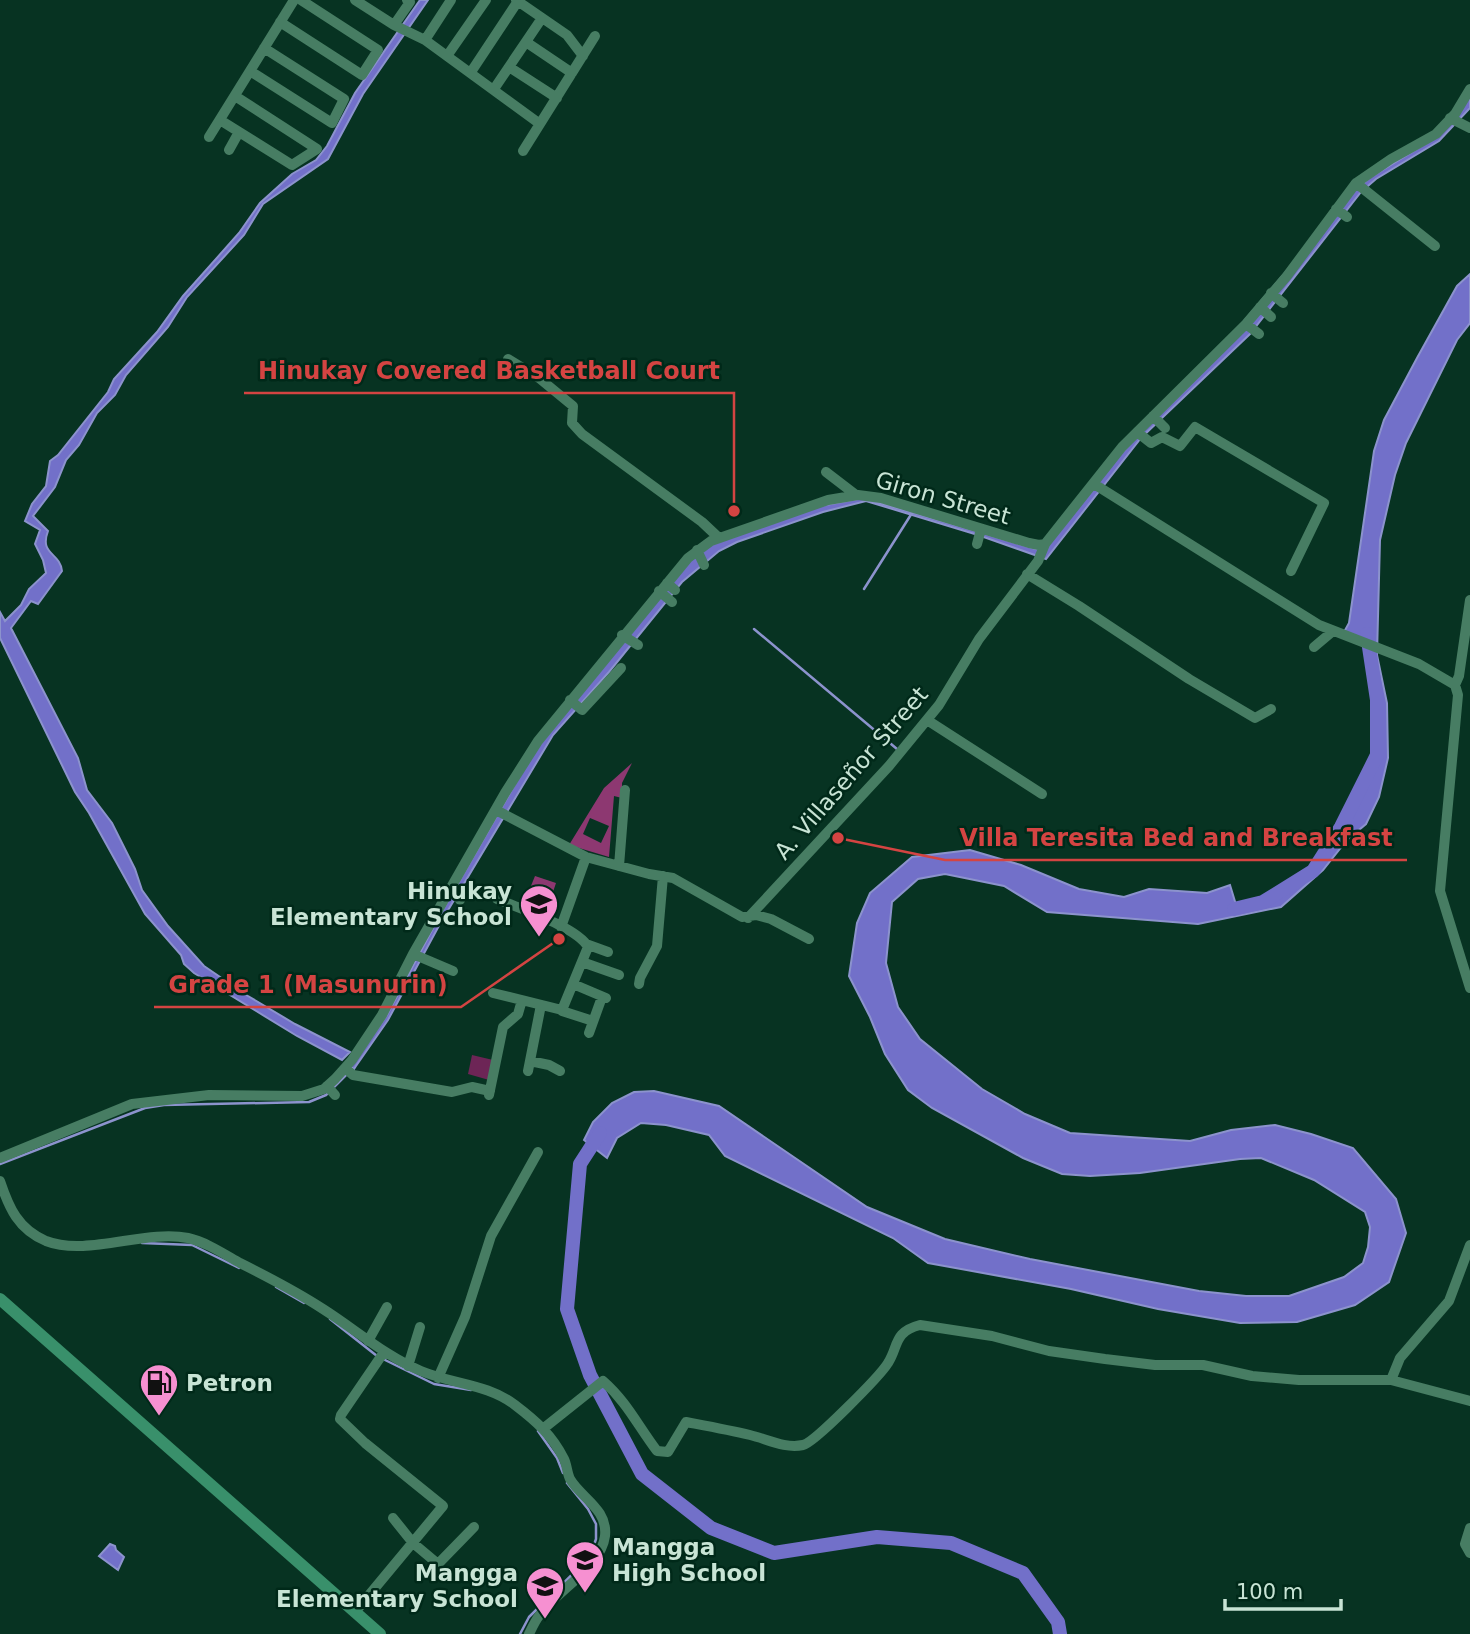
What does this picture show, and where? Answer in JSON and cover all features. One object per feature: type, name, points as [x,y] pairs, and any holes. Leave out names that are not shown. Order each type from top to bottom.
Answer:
[{"type":"main road","points":[[0,1299],[380,1634]]},
{"type":"street","points":[[209,137],[294,0]]},
{"type":"street","points":[[280,22],[362,75],[378,50],[301,0]]},
{"type":"street","points":[[355,0],[394,25],[425,40],[540,124]]},
{"type":"street","points":[[394,25],[410,2],[407,0]]},
{"type":"street","points":[[425,40],[452,0]]},
{"type":"street","points":[[447,56],[486,0]]},
{"type":"street","points":[[471,72],[517,1],[567,35],[583,56]]},
{"type":"street","points":[[494,89],[542,18]]},
{"type":"street","points":[[523,151],[595,36]]},
{"type":"street","points":[[526,43],[572,73]]},
{"type":"street","points":[[250,71],[331,123],[344,99],[264,48]]},
{"type":"street","points":[[509,67],[557,97]]},
{"type":"street","points":[[1041,552],[1097,486],[1122,447],[1181,396],[1248,325],[1265,311],[1359,186],[1429,143],[1453,120],[1470,89]]},
{"type":"street","points":[[220,120],[292,164],[317,149],[235,96]]},
{"type":"street","points":[[1453,120],[1470,128]]},
{"type":"street","points":[[229,150],[239,132]]},
{"type":"street","points":[[1359,186],[1435,246]]},
{"type":"street","points":[[1248,325],[1259,334]]},
{"type":"street","points":[[508,359],[573,406],[572,423],[578,431],[702,522],[719,538]]},
{"type":"street","points":[[1154,417],[1165,428]]},
{"type":"street","points":[[1139,434],[1151,443],[1162,437],[1180,446],[1195,426],[1324,503],[1291,571]]},
{"type":"street","points":[[826,472],[856,495]]},
{"type":"street","points":[[1097,486],[1319,625],[1419,664],[1455,685]]},
{"type":"street","name":"Giron Street","points":[[327,1086],[350,1068],[418,957],[538,741],[665,596],[683,562],[719,538],[739,537],[806,512],[828,500],[856,495],[894,501],[980,535],[1039,545],[1041,552]]},
{"type":"street","points":[[698,552],[704,565]]},
{"type":"street","name":"A. Villaseñor Street","points":[[748,918],[889,766],[927,720],[979,639],[1041,552]]},
{"type":"street","points":[[1027,574],[1189,679],[1255,718],[1271,709]]},
{"type":"street","points":[[1470,600],[1459,676],[1455,685],[1458,695],[1440,891],[1470,988]]},
{"type":"street","points":[[1314,647],[1338,634]]},
{"type":"street","points":[[573,703],[582,710],[621,668]]},
{"type":"street","points":[[927,720],[1042,794]]},
{"type":"street","points":[[619,866],[625,790]]},
{"type":"street","points":[[500,812],[586,857],[673,878],[742,917],[756,915],[771,919],[809,939]]},
{"type":"street","points":[[561,927],[586,857]]},
{"type":"street","points":[[639,984],[657,946],[663,876]]},
{"type":"street","points":[[493,993],[562,1010],[588,947],[584,939],[497,899]]},
{"type":"street","points":[[586,944],[608,952]]},
{"type":"street","points":[[418,957],[453,971]]},
{"type":"street","points":[[582,962],[619,975]]},
{"type":"street","points":[[573,984],[604,997],[589,1033]]},
{"type":"street","points":[[350,1068],[452,1092],[472,1087],[490,1093],[503,1027],[517,1014],[522,1000]]},
{"type":"street","points":[[541,1005],[529,1066],[549,1065],[560,1072]]},
{"type":"street","points":[[562,1012],[593,1021]]},
{"type":"street","points":[[0,1158],[132,1104],[209,1096],[302,1096],[327,1086],[335,1095]]},
{"type":"street","points":[[438,1378],[466,1317],[491,1236],[538,1152]]},
{"type":"street","points":[[0,1181],[12,1213],[21,1226],[49,1242],[71,1245],[165,1237],[188,1238],[222,1253],[324,1309],[368,1341],[379,1358],[438,1378],[483,1388],[512,1402],[544,1429],[552,1437],[566,1462],[570,1479],[593,1503],[603,1520],[605,1534],[596,1560],[539,1615],[528,1634]]},
{"type":"street","points":[[1391,1380],[1400,1358],[1449,1301],[1470,1245]]},
{"type":"street","points":[[368,1341],[387,1307]]},
{"type":"street","points":[[544,1429],[603,1381],[631,1410],[657,1451],[668,1452],[686,1422],[749,1434],[791,1447],[806,1445],[849,1406],[889,1363],[896,1340],[909,1328],[920,1325],[992,1336],[1049,1351],[1155,1365],[1203,1365],[1252,1376],[1299,1380],[1391,1380],[1470,1401]]},
{"type":"street","points":[[408,1366],[420,1327]]},
{"type":"street","points":[[355,1612],[443,1506],[365,1443],[340,1419],[379,1358]]},
{"type":"street","points":[[393,1518],[413,1543],[438,1564],[474,1527]]},
{"type":"street","points":[[1470,1528],[1465,1544],[1470,1553]]},
{"type":"shaded area","points":[[420,0],[428,0],[363,94],[328,159],[263,204],[244,235],[187,297],[168,327],[126,375],[115,395],[97,413],[79,445],[66,460],[55,487],[33,516],[48,531],[46,545],[58,560],[62,571],[38,604],[31,601],[11,628],[78,758],[87,790],[112,823],[135,869],[142,890],[168,926],[204,966],[295,1024],[350,1052],[342,1060],[297,1036],[194,973],[145,914],[75,792],[0,638],[0,612],[5,621],[21,605],[29,589],[46,573],[35,544],[40,530],[25,521],[32,504],[46,486],[50,461],[58,455],[108,392],[114,379],[239,233],[260,203],[292,174],[316,160],[327,146],[355,93]]},
{"type":"shaded area","points":[[1470,94],[1470,108],[1439,141],[1376,179],[1361,192],[1250,334],[1141,438],[1046,559],[866,501],[823,512],[737,542],[719,551],[682,582],[609,672],[553,735],[441,922],[388,1020],[354,1069],[351,1067],[387,1015],[441,913],[533,753],[687,561],[707,546],[815,507],[863,498],[1036,549],[1136,437],[1188,387],[1357,188],[1435,138]]},
{"type":"shaded area","points":[[1470,274],[1470,323],[1457,340],[1406,443],[1395,475],[1380,540],[1377,655],[1387,703],[1388,758],[1379,797],[1366,824],[1347,840],[1323,870],[1281,907],[1198,924],[1047,912],[1004,886],[945,874],[918,879],[892,902],[886,963],[898,1007],[920,1039],[982,1089],[1025,1114],[1070,1133],[1190,1141],[1231,1130],[1275,1125],[1353,1148],[1396,1199],[1406,1233],[1389,1282],[1355,1305],[1297,1322],[1240,1323],[1158,1309],[1071,1289],[928,1263],[893,1238],[725,1156],[709,1135],[666,1125],[641,1123],[617,1138],[607,1158],[584,1140],[593,1122],[612,1103],[634,1092],[654,1091],[719,1106],[867,1207],[945,1239],[1030,1259],[1199,1291],[1246,1296],[1289,1296],[1344,1277],[1363,1263],[1370,1227],[1365,1212],[1314,1180],[1261,1158],[1140,1173],[1090,1176],[1062,1174],[1023,1158],[932,1108],[908,1090],[885,1054],[849,976],[857,923],[870,893],[912,857],[970,850],[1021,865],[1079,889],[1124,897],[1149,889],[1207,893],[1230,885],[1237,908],[1263,902],[1313,871],[1341,827],[1377,755],[1377,700],[1368,642],[1344,632],[1349,623],[1374,451],[1384,420],[1417,358],[1457,286]]},
{"type":"shaded area","points":[[632,763],[622,783],[622,798],[614,796],[609,857],[569,845],[604,788]],"holes":[[[590,818],[609,826],[601,843],[583,834]]]},
{"type":"shaded area","points":[[535,876],[556,883],[544,919],[522,908]]},
{"type":"shaded area","points":[[472,1055],[493,1060],[489,1080],[468,1074]]},
{"type":"shaded area","points":[[110,1544],[124,1557],[118,1570],[99,1556]]},
{"type":"waterway","points":[[864,589],[912,513]]},
{"type":"waterway","points":[[754,629],[897,749]]},
{"type":"waterway","points":[[1234,909],[1263,902],[1313,871],[1341,827],[1377,755],[1377,700],[1367,634]]},
{"type":"waterway","points":[[0,1164],[145,1108],[164,1105],[309,1102],[326,1095],[347,1074]]},
{"type":"waterway","points":[[600,1133],[580,1164],[567,1309],[590,1375],[642,1474],[711,1528],[774,1553],[877,1537],[951,1543],[1023,1573],[1058,1622],[1060,1634]]},
{"type":"waterway","points":[[142,1243],[192,1245],[239,1268]]},
{"type":"waterway","points":[[276,1287],[304,1303]]},
{"type":"waterway","points":[[330,1319],[377,1356]]},
{"type":"waterway","points":[[383,1359],[434,1384],[471,1390]]},
{"type":"waterway","points":[[538,1431],[557,1458],[563,1473]]},
{"type":"waterway","points":[[520,1634],[529,1617],[590,1557],[596,1539],[596,1524],[588,1509],[567,1483]]},
{"type":"place","name":"Hinukay Covered Basketball Court","points":[[734,511]]},
{"type":"place","name":"Villa Teresita Bed and Breakfast","points":[[838,838]]},
{"type":"place","name":"Hinukay Elementary School","points":[[539,938]]},
{"type":"place","name":"Grade 1 (Masunurin)","points":[[559,939]]},
{"type":"place","name":"Petron","points":[[159,1417]]},
{"type":"place","name":"Mangga High School","points":[[585,1594]]},
{"type":"place","name":"Mangga Elementary School","points":[[545,1620]]}]
